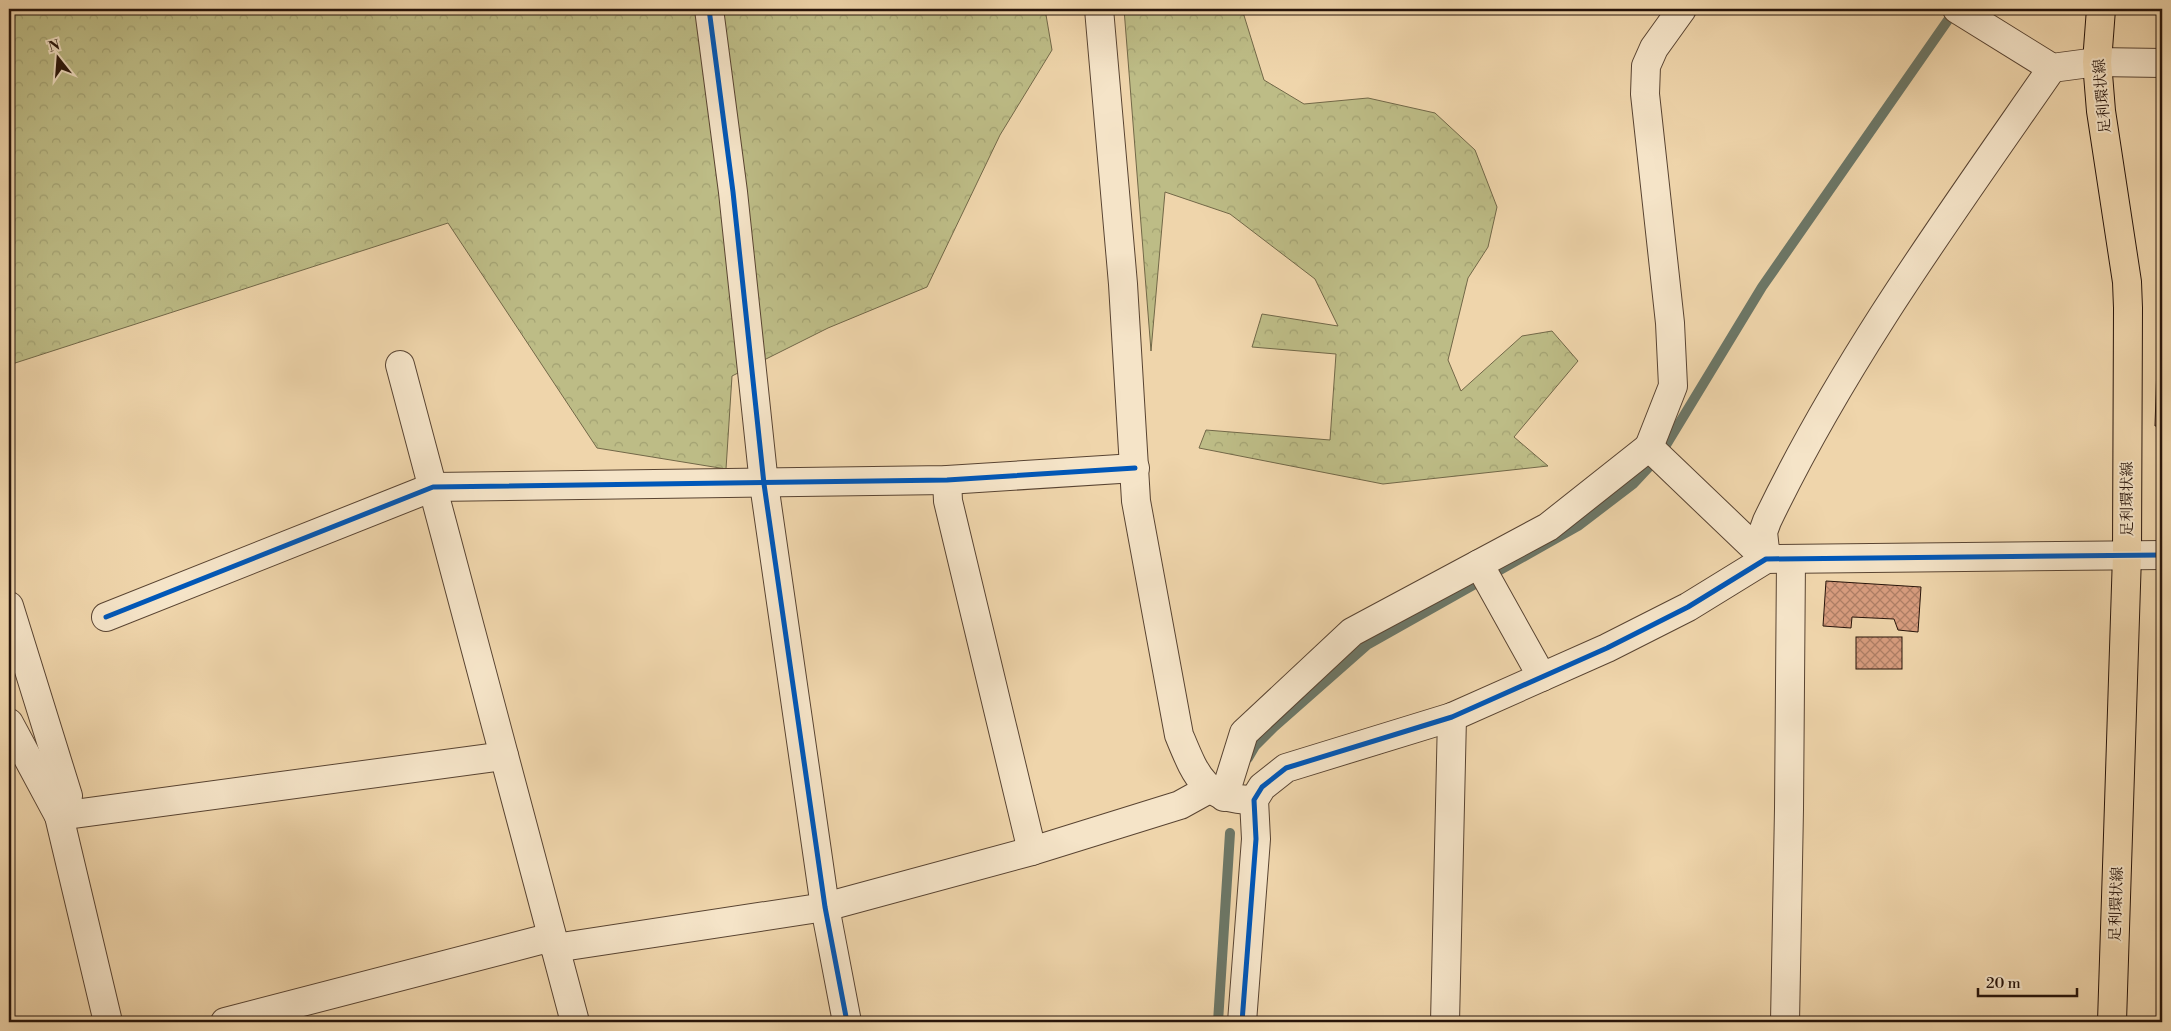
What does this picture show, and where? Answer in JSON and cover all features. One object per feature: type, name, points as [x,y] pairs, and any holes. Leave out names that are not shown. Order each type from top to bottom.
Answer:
[{"type":"main road","name":"足利環状線","points":[[2101,9],[2097,62],[2101,111],[2127,282],[2127,555],[2112,1022]]},
{"type":"street","points":[[709,9],[733,192],[764,484],[825,907],[847,1022]]},
{"type":"street","points":[[1099,9],[1113,149],[1136,501],[1179,735],[1192,767],[1216,793]]},
{"type":"street","points":[[1216,793],[1244,733],[1352,632],[1548,527],[1648,447],[1673,386],[1670,323],[1645,94],[1646,66],[1654,48],[1682,9]]},
{"type":"street","points":[[1957,9],[2052,68],[2097,62],[2162,63]]},
{"type":"street","points":[[1785,1022],[1790,809],[1778,559],[1763,532],[1766,521],[1826,408],[1910,273],[2052,68]]},
{"type":"street","points":[[400,366],[574,1022]]},
{"type":"street","points":[[1648,447],[1778,559]]},
{"type":"street","points":[[106,617],[433,487],[948,480],[1135,468]]},
{"type":"street","points":[[948,480],[948,501],[1032,851]]},
{"type":"street","points":[[1242,1022],[1256,839],[1254,800],[1262,787],[1286,768],[1452,717],[1607,648],[1778,559],[2162,555]]},
{"type":"street","points":[[1480,564],[1542,677]]},
{"type":"street","points":[[9,606],[68,796],[59,816]]},
{"type":"street","points":[[1446,1022],[1452,717]]},
{"type":"street","points":[[9,723],[59,816],[108,1022]]},
{"type":"street","points":[[59,816],[504,756]]},
{"type":"street","points":[[225,1022],[553,942],[825,907],[1032,851],[1216,793],[1254,800]]},
{"type":"green space","points":[[9,9],[1045,9],[1052,50],[1000,135],[927,287],[828,328],[732,376],[726,469],[597,448],[448,223],[9,365]]},
{"type":"green space","points":[[1124,9],[1242,9],[1264,80],[1304,104],[1368,98],[1435,113],[1475,150],[1497,207],[1488,247],[1468,278],[1448,360],[1461,391],[1522,336],[1552,331],[1578,361],[1514,437],[1548,466],[1383,484],[1199,448],[1206,430],[1330,440],[1336,354],[1252,347],[1262,314],[1338,326],[1315,279],[1230,214],[1165,192],[1151,351]]},
{"type":"building","points":[[2159,305],[2162,305],[2162,426],[2155,426]]},
{"type":"building","points":[[1826,581],[1921,587],[1918,632],[1898,630],[1894,619],[1852,617],[1851,628],[1823,626]]},
{"type":"building","points":[[1856,637],[1902,637],[1902,669],[1856,669]]},
{"type":"waterway","points":[[1248,758],[1255,746],[1274,727],[1367,645],[1578,526],[1633,484],[1660,455],[1762,287],[1955,10]]},
{"type":"waterway","points":[[1218,1022],[1230,833]]},
{"type":"cycle path","points":[[709,9],[733,192],[764,484],[825,907],[847,1022]]},
{"type":"cycle path","points":[[106,617],[433,487],[947,480],[1135,468]]},
{"type":"cycle path","points":[[1242,1022],[1256,839],[1254,800],[1262,787],[1286,768],[1452,717],[1607,648],[1688,607],[1766,559],[2162,555]]}]
